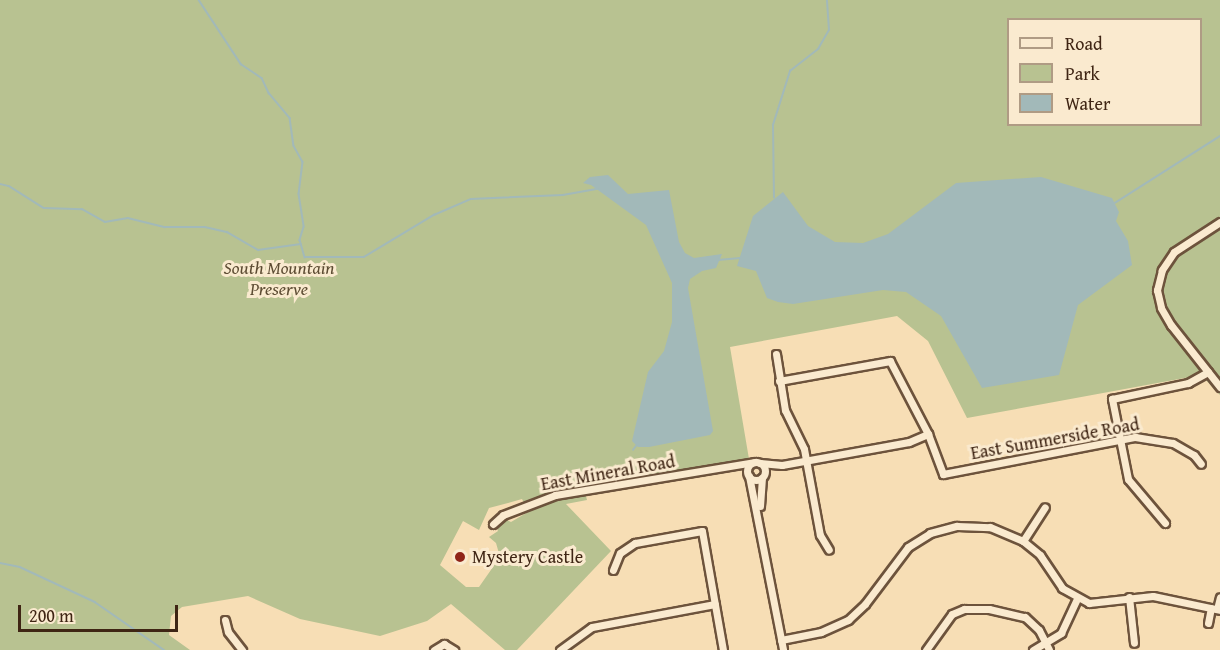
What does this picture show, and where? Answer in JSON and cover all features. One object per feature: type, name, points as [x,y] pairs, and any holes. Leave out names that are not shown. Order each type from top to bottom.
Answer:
[{"type":"street","points":[[1220,222],[1174,252],[1157,285],[1161,308],[1220,387]]},
{"type":"street","points":[[776,354],[785,410],[806,461],[820,535],[829,550]]},
{"type":"street","points":[[779,381],[890,361],[928,434]]},
{"type":"street","points":[[1165,523],[1133,488],[1119,440],[1112,399],[1188,383],[1208,372]]},
{"type":"street","name":"East Mineral Road","points":[[493,524],[503,515],[547,497],[734,465],[757,463],[782,465],[909,442],[928,434]]},
{"type":"street","name":"East Summerside Road","points":[[928,434],[943,474],[1119,440],[1151,438],[1173,443],[1201,464]]},
{"type":"street","points":[[748,473],[757,463],[763,477],[759,514]]},
{"type":"street","points":[[734,465],[748,473],[763,477]]},
{"type":"street","name":"East Mineral Road","points":[[763,477],[782,465]]},
{"type":"street","points":[[748,473],[759,514],[783,650]]},
{"type":"street","points":[[1023,541],[1046,507]]},
{"type":"street","points":[[781,640],[821,633],[848,620],[865,604],[900,554],[930,533],[974,525],[1007,532],[1023,541],[1044,560],[1062,588],[1077,599],[1089,603],[1129,597],[1171,598],[1216,609]]},
{"type":"street","points":[[613,570],[620,553],[635,543],[702,531],[723,650]]},
{"type":"street","points":[[1129,597],[1134,643]]},
{"type":"street","points":[[1208,623],[1220,597]]},
{"type":"street","points":[[1033,650],[1047,647],[1061,633],[1077,599]]},
{"type":"street","points":[[560,650],[592,627],[716,604]]},
{"type":"street","points":[[926,650],[952,615],[964,609],[990,609],[1025,617],[1047,647]]},
{"type":"street","points":[[225,620],[228,632],[242,650]]},
{"type":"street","points":[[434,650],[444,644],[454,650]]},
{"type":"green space","name":"South Mountain Preserve","points":[[0,0],[1220,0],[1220,395],[1201,375],[967,418],[928,341],[897,316],[730,347],[749,459],[549,494],[524,503],[522,499],[489,508],[479,530],[463,521],[440,565],[466,587],[479,587],[500,557],[496,543],[489,537],[498,531],[496,526],[505,519],[511,522],[550,499],[586,496],[587,500],[566,504],[611,551],[517,650],[505,650],[451,604],[427,621],[380,636],[300,619],[248,596],[182,607],[171,616],[169,635],[190,650],[0,650]]},
{"type":"water","points":[[608,175],[628,194],[669,190],[679,242],[685,253],[694,258],[722,254],[716,268],[702,271],[690,279],[688,288],[713,431],[710,435],[649,447],[638,447],[632,441],[648,372],[664,351],[672,322],[672,283],[646,225],[591,185],[583,183],[590,177]]},
{"type":"water","points":[[1041,177],[1112,198],[1119,212],[1116,221],[1128,241],[1132,265],[1078,305],[1059,375],[982,388],[941,316],[906,292],[883,290],[793,304],[778,302],[767,298],[756,271],[737,266],[753,216],[783,192],[808,226],[835,242],[863,243],[888,234],[956,183]]},
{"type":"waterway","points":[[199,0],[241,64],[262,78],[269,93],[290,118],[294,146],[303,162],[299,194],[304,227],[300,240],[305,257],[364,257],[434,215],[471,199],[563,195],[597,189]]},
{"type":"waterway","points":[[774,198],[773,125],[790,71],[818,49],[829,30],[827,0]]},
{"type":"waterway","points":[[1115,203],[1220,136]]},
{"type":"waterway","points":[[0,184],[9,186],[44,208],[82,209],[105,222],[128,218],[165,227],[205,227],[227,232],[258,250],[301,244]]},
{"type":"waterway","points":[[718,260],[740,258]]},
{"type":"waterway","points":[[633,450],[636,446]]},
{"type":"waterway","points":[[0,563],[20,567],[95,602],[164,650]]},
{"type":"place","name":"Mystery Castle","points":[[460,557]]}]
